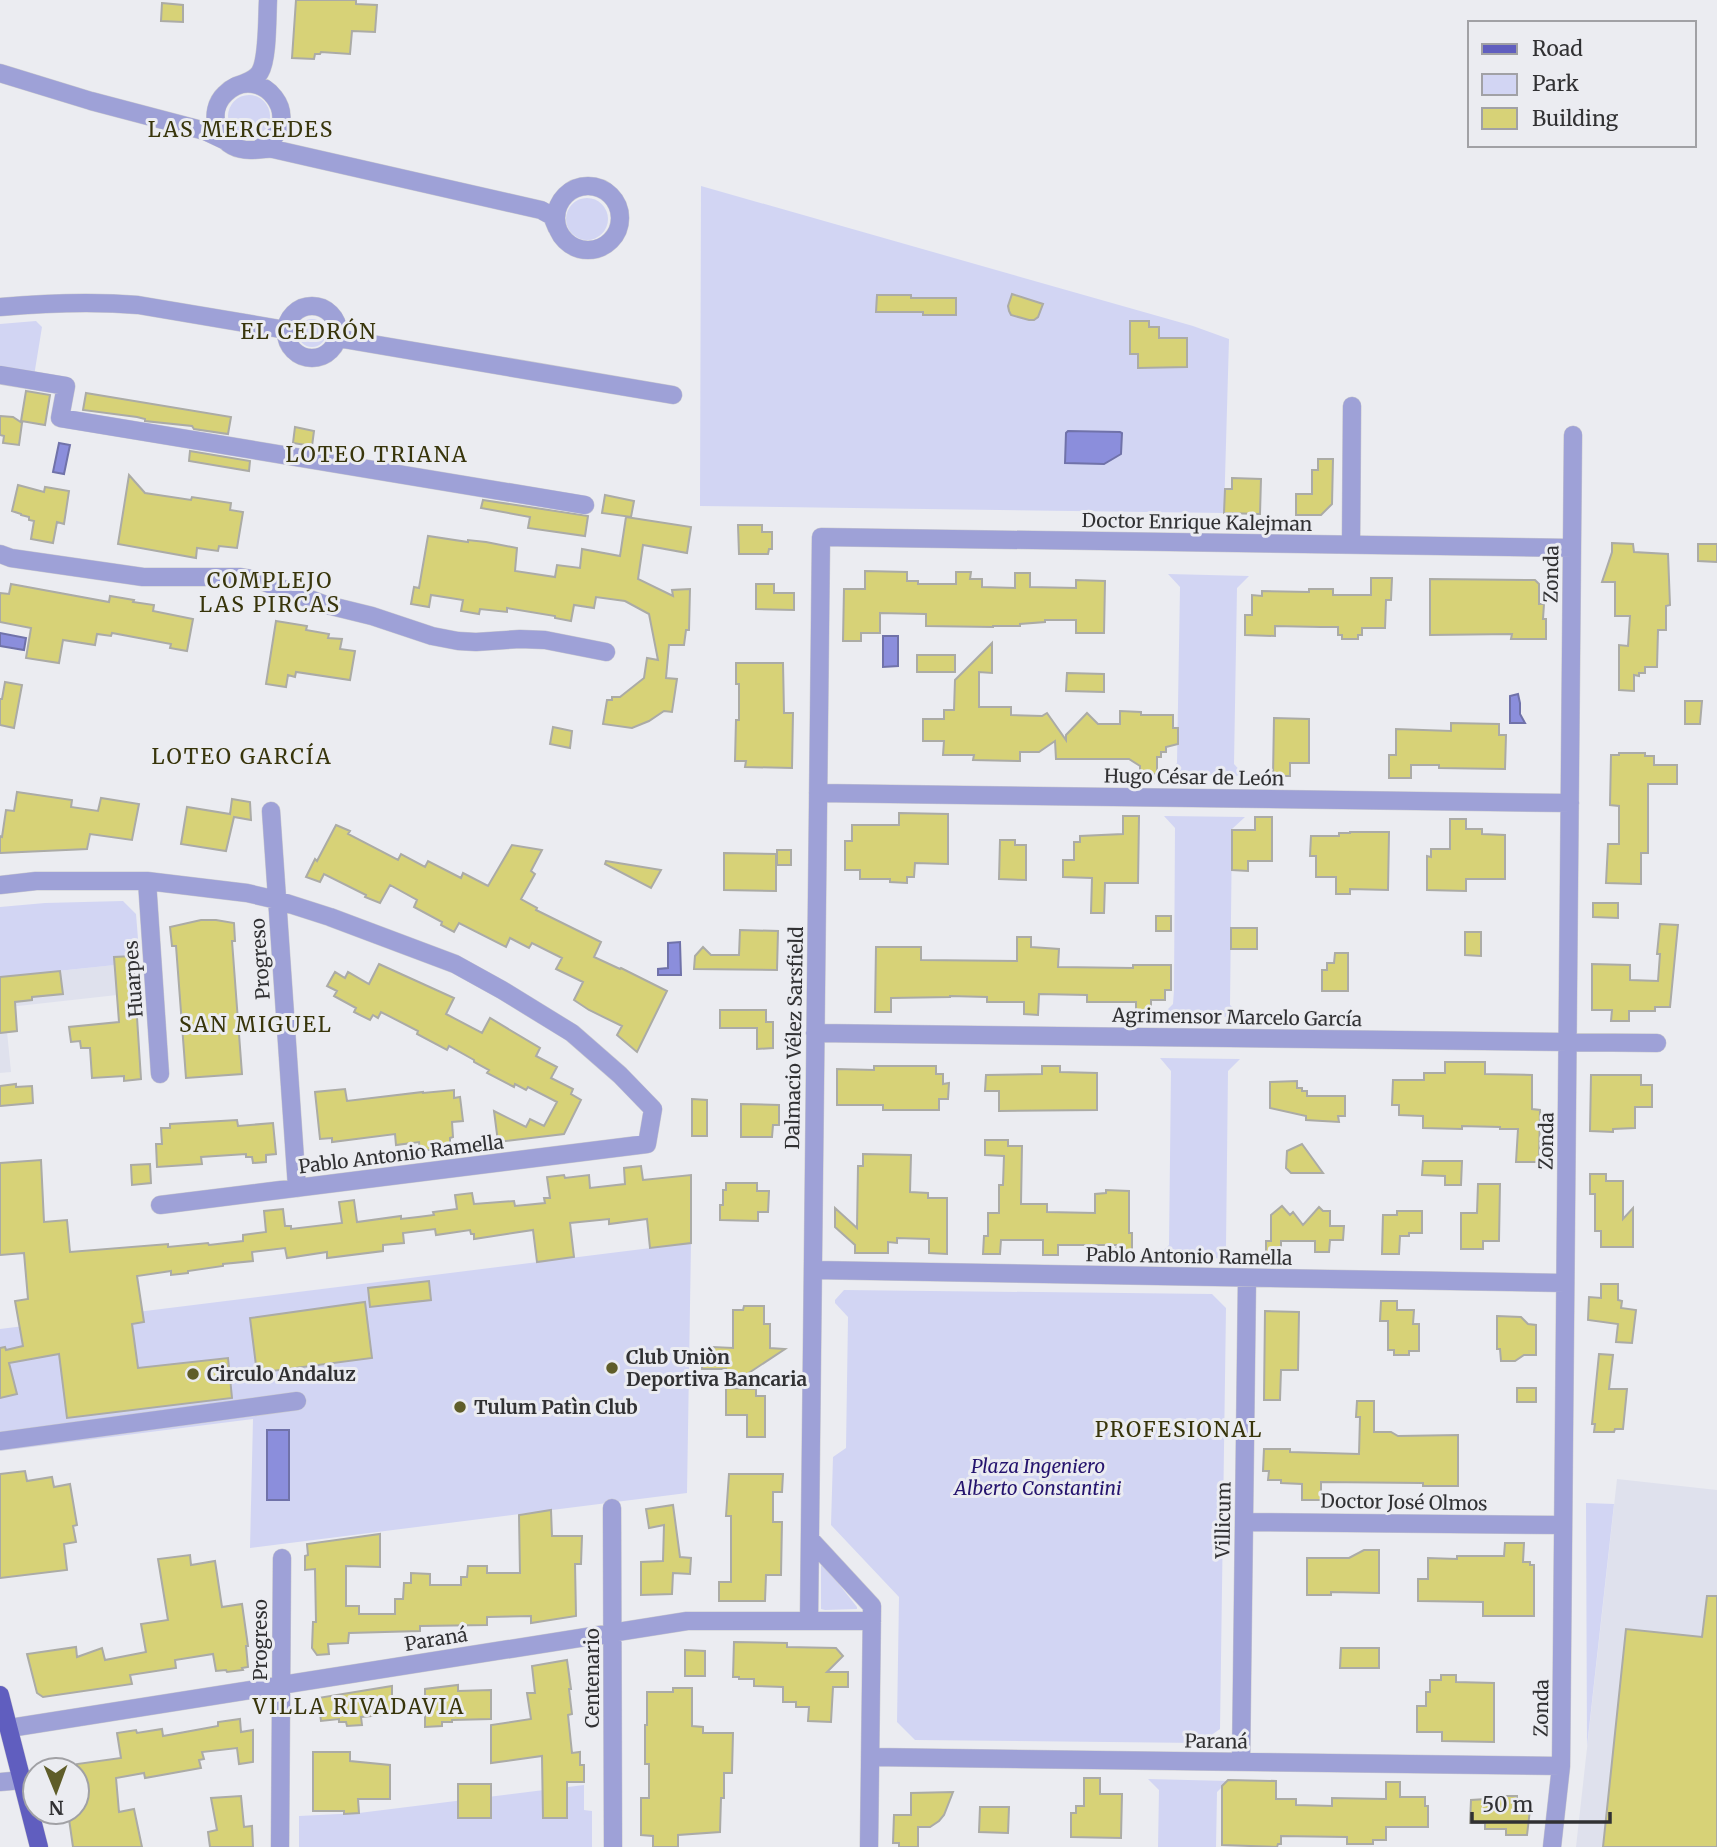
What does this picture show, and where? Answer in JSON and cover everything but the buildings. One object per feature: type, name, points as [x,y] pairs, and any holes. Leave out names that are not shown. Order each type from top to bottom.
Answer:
[{"type":"main road","points":[[0,1695],[21,1772]]},
{"type":"main road","points":[[32,1826],[36,1847]]},
{"type":"street","points":[[260,148],[270,143],[278,132],[282,113],[279,103],[265,82],[262,65],[268,0]]},
{"type":"street","points":[[224,140],[216,126],[217,104],[232,88],[251,81],[262,65]]},
{"type":"street","points":[[0,73],[90,101],[213,133],[238,149],[273,149],[541,210],[552,216],[562,237],[578,248],[588,250],[607,243],[614,237],[620,218],[613,199],[606,192],[588,186],[569,192],[553,207],[541,210]]},
{"type":"street","points":[[242,84],[264,87],[273,93]]},
{"type":"street","points":[[197,128],[208,125],[215,115]]},
{"type":"street","points":[[278,132],[285,146],[295,154]]},
{"type":"street","points":[[557,228],[557,208],[562,199]]},
{"type":"street","points":[[0,307],[44,303],[117,303],[286,330]]},
{"type":"street","points":[[306,307],[317,307],[327,311],[334,319],[338,330],[337,338],[332,350],[323,356],[312,358],[293,350],[287,341],[286,330],[289,320],[296,312],[306,307]]},
{"type":"street","points":[[337,338],[673,395]]},
{"type":"street","points":[[0,375],[66,386],[60,418],[585,505]]},
{"type":"street","points":[[1351,545],[1352,406]]},
{"type":"street","name":"Zonda","points":[[1552,1847],[1561,1766],[1573,435]]},
{"type":"street","name":"Doctor Enrique Kalejman","points":[[821,537],[1572,548]]},
{"type":"street","name":"Dalmacio Vélez Sarsfield","points":[[809,1621],[821,537]]},
{"type":"street","points":[[0,555],[143,577],[239,577],[259,580],[323,604],[445,638],[476,642],[545,640],[606,652]]},
{"type":"street","name":"Hugo César de León","points":[[818,793],[1570,803]]},
{"type":"street","name":"Progreso","points":[[271,811],[298,1188]]},
{"type":"street","points":[[0,885],[36,881],[147,881],[277,900]]},
{"type":"street","name":"Huarpes","points":[[147,881],[160,1074]]},
{"type":"street","name":"Pablo Antonio Ramella","points":[[160,1205],[647,1144],[653,1109],[572,1032],[455,964],[277,900]]},
{"type":"street","name":"Agrimensor Marcelo García","points":[[816,1032],[1657,1043]]},
{"type":"street","name":"Pablo Antonio Ramella","points":[[813,1270],[1565,1283]]},
{"type":"street","name":"Villicum","points":[[1241,1762],[1247,1278]]},
{"type":"street","points":[[0,1441],[298,1401]]},
{"type":"street","name":"Centenario","points":[[612,1508],[613,1847]]},
{"type":"street","name":"Doctor José Olmos","points":[[1244,1522],[1563,1525]]},
{"type":"street","points":[[810,1539],[872,1606],[869,1847]]},
{"type":"street","name":"Progreso","points":[[280,1847],[282,1558]]},
{"type":"street","name":"Paraná","points":[[10,1728],[687,1621],[872,1621]]},
{"type":"street","name":"Paraná","points":[[870,1757],[1561,1766]]},
{"type":"street","points":[[0,1782],[21,1780]]},
{"type":"shaded area","points":[[115,965],[117,995],[0,1008],[0,977]]},
{"type":"shaded area","points":[[7,1032],[11,1072],[0,1073],[0,1033]]},
{"type":"shaded area","points":[[1617,1479],[1717,1490],[1717,1847],[1576,1847]]},
{"type":"green space","points":[[249,95],[264,101],[270,116],[264,131],[249,137],[234,131],[228,116],[234,101]]},
{"type":"green space","points":[[701,186],[1193,326],[1229,339],[1224,513],[700,506]]},
{"type":"green space","points":[[587,198],[602,204],[608,219],[602,234],[587,240],[572,234],[566,219],[572,204]]},
{"type":"green space","points":[[312,319],[322,323],[326,333],[322,343],[312,347],[302,343],[298,333],[302,323]]},
{"type":"green space","points":[[36,321],[42,327],[34,376],[0,370],[0,324]]},
{"type":"green space","points":[[1168,574],[1249,576],[1237,588],[1234,764],[1245,776],[1166,774],[1177,763],[1180,587]]},
{"type":"green space","points":[[1164,816],[1245,817],[1232,829],[1230,1005],[1243,1017],[1161,1016],[1173,1004],[1174,990],[1175,828]]},
{"type":"green space","points":[[123,901],[136,914],[139,951],[133,956],[115,957],[115,965],[0,977],[0,907]]},
{"type":"green space","points":[[1160,1058],[1240,1059],[1228,1071],[1226,1246],[1237,1259],[1157,1256],[1169,1245],[1171,1071]]},
{"type":"green space","points":[[691,1243],[687,1493],[250,1548],[253,1419],[0,1451],[0,1329]]},
{"type":"green space","name":"Plaza Ingeniero Alberto Constantini","points":[[844,1290],[1212,1294],[1226,1308],[1220,1729],[1200,1743],[915,1740],[897,1722],[899,1597],[831,1525],[833,1457],[846,1448],[848,1317],[835,1303]]},
{"type":"green space","points":[[1586,1503],[1614,1504],[1587,1746]]},
{"type":"green space","points":[[823,1564],[857,1607],[857,1609],[821,1609]]},
{"type":"green space","points":[[1148,1779],[1228,1781],[1217,1792],[1216,1847],[1158,1847],[1159,1790]]},
{"type":"green space","points":[[584,1785],[584,1810],[592,1811],[592,1847],[299,1847],[299,1816],[359,1813]]},
{"type":"water","points":[[1068,431],[1120,432],[1121,454],[1104,464],[1065,463]]},
{"type":"water","points":[[59,443],[70,445],[64,474],[53,472]]},
{"type":"water","points":[[0,633],[26,638],[24,650],[0,646]]},
{"type":"water","points":[[883,636],[898,636],[898,666],[883,667]]},
{"type":"water","points":[[1518,694],[1520,714],[1525,723],[1510,723],[1510,696]]},
{"type":"water","points":[[680,942],[681,975],[658,975],[658,969],[668,968],[668,943]]},
{"type":"water","points":[[267,1430],[289,1430],[289,1500],[267,1500]]},
{"type":"place","name":"Club Uniòn Deportiva Bancaria","points":[[612,1368]]},
{"type":"place","name":"Circulo Andaluz","points":[[193,1374]]},
{"type":"place","name":"Tulum Patìn Club","points":[[460,1407]]},
{"type":"district","name":"LAS MERCEDES","points":[[241,129]]},
{"type":"district","name":"EL CEDRÓN","points":[[309,331]]},
{"type":"district","name":"LOTEO TRIANA","points":[[377,454]]},
{"type":"district","name":"COMPLEJO LAS PIRCAS","points":[[270,592]]},
{"type":"district","name":"LOTEO GARCÍA","points":[[242,756]]},
{"type":"district","name":"SAN MIGUEL","points":[[256,1024]]},
{"type":"district","name":"PROFESIONAL","points":[[1179,1429]]},
{"type":"district","name":"VILLA RIVADAVIA","points":[[359,1706]]}]
